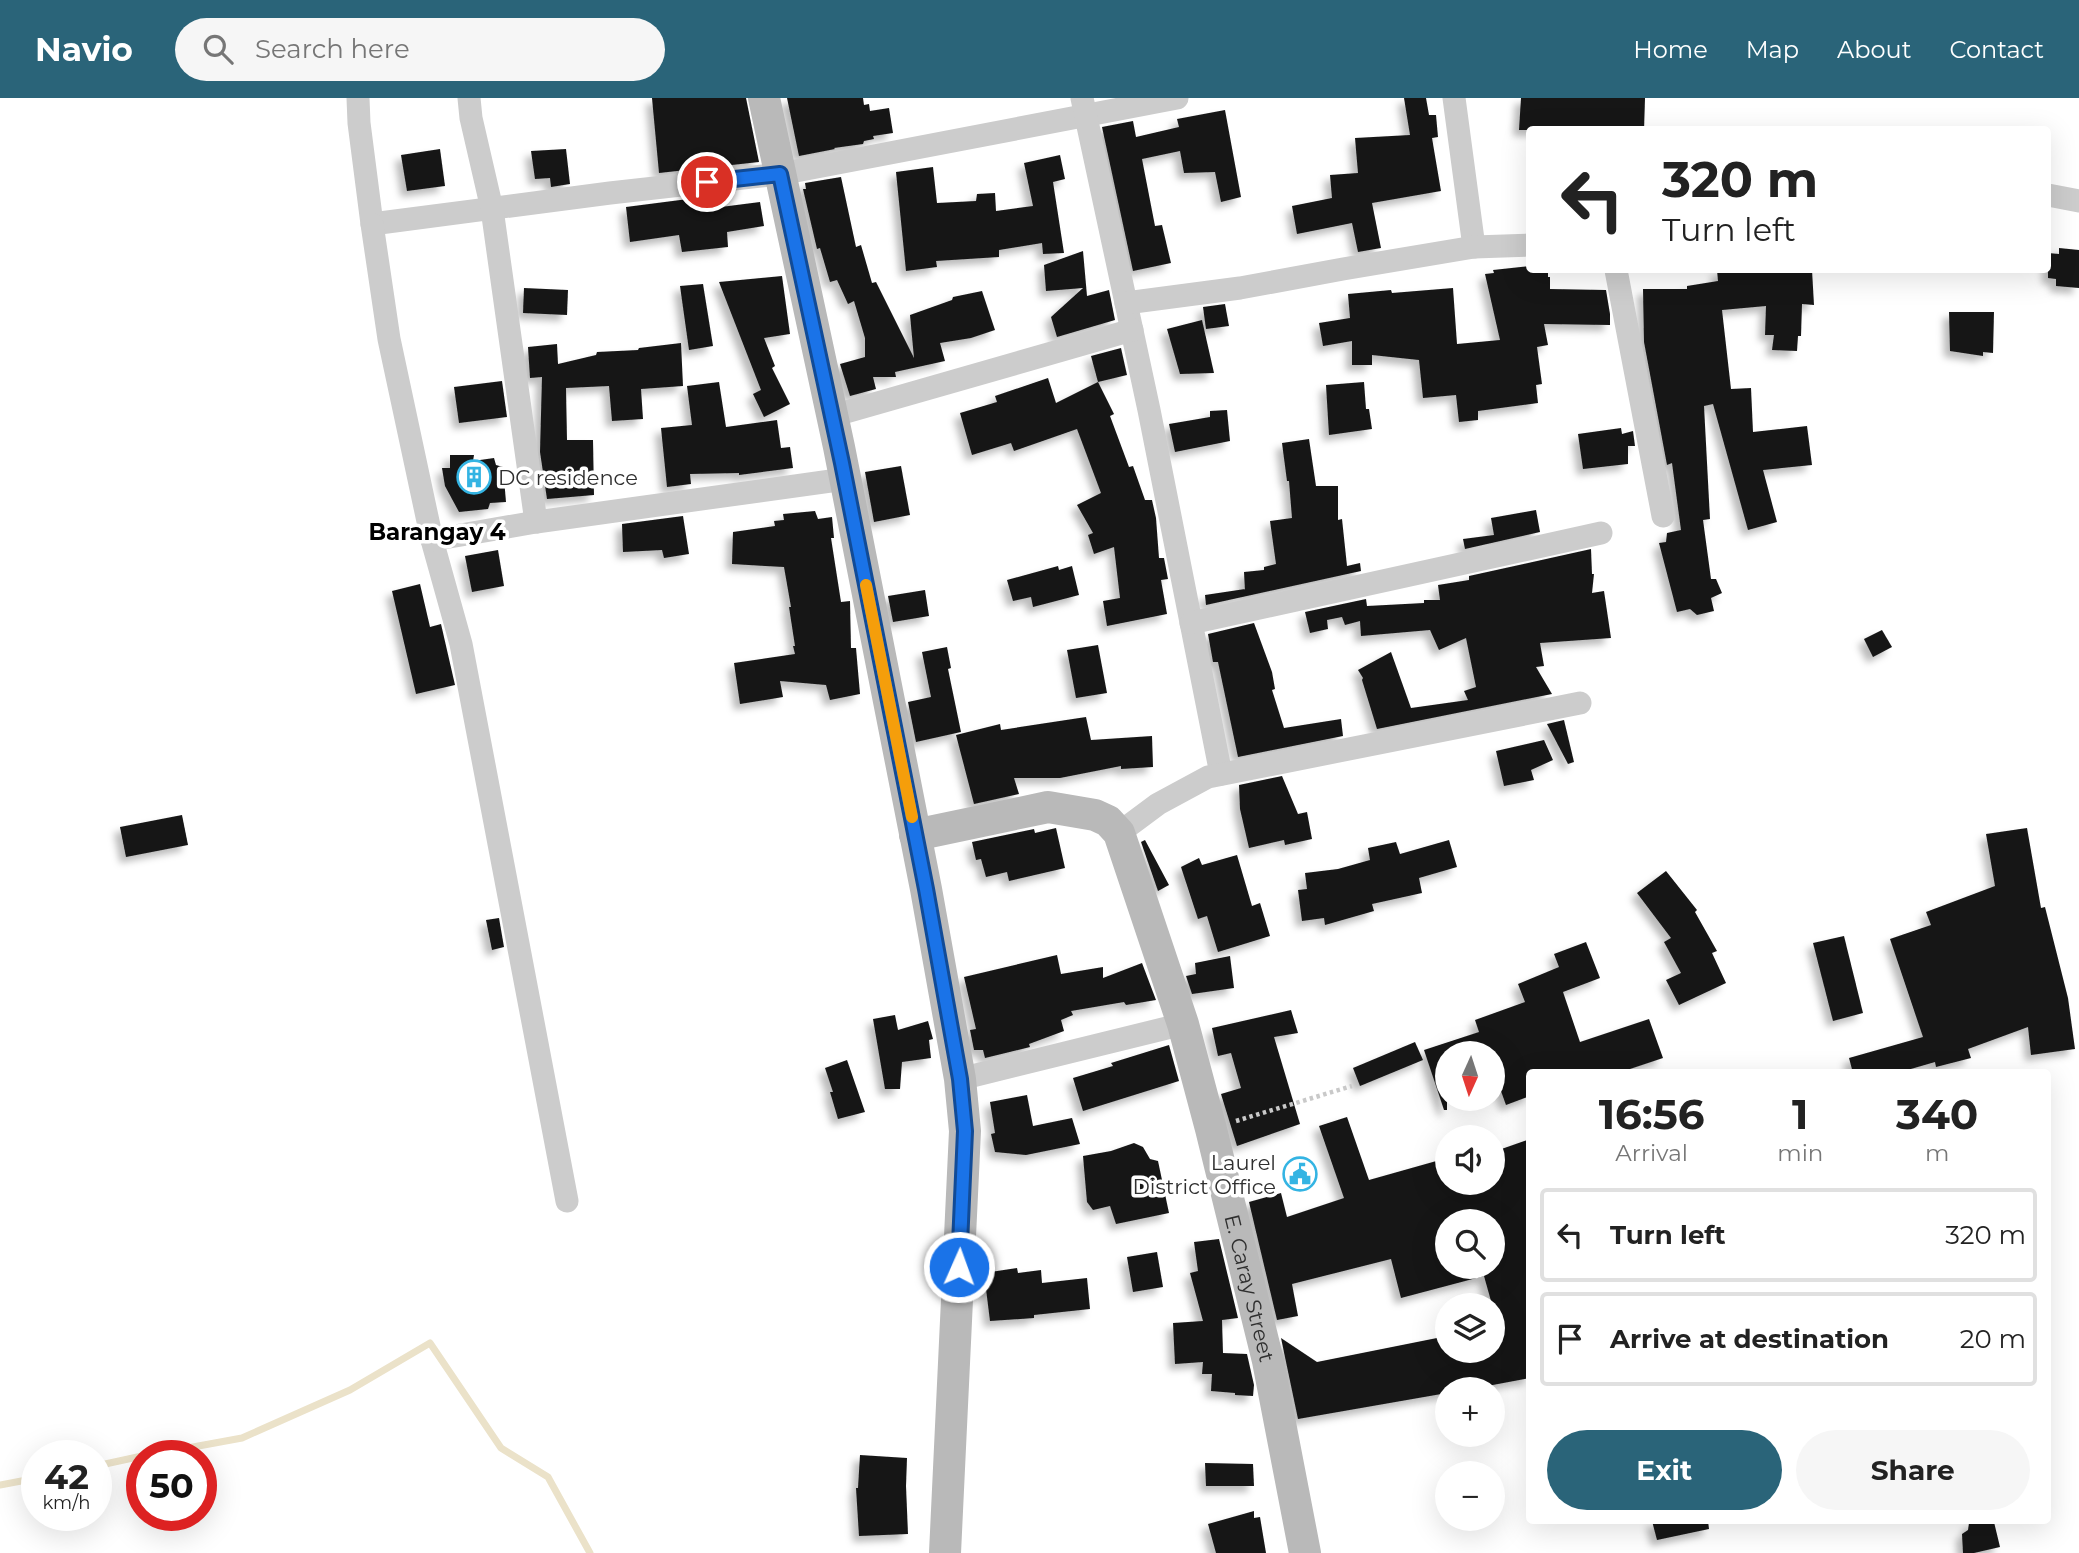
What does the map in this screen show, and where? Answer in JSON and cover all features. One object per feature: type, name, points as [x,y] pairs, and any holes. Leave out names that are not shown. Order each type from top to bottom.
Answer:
[{"type":"main road","points":[[764,98],[845,479],[960,1079],[965,1131],[944,1553]]},
{"type":"main road","points":[[915,835],[1048,807],[1095,815],[1108,821],[1119,833]]},
{"type":"main road","name":"E. Caray Street","points":[[1119,833],[1184,1024],[1268,1361],[1305,1553]]},
{"type":"street","points":[[358,98],[372,224],[389,339],[432,540],[461,644],[567,1201]]},
{"type":"street","points":[[469,98],[492,209],[536,522]]},
{"type":"street","points":[[372,224],[610,192],[780,174],[1083,107],[1177,98]]},
{"type":"street","points":[[1454,98],[1474,247]]},
{"type":"street","points":[[1083,107],[1132,330],[1221,774]]},
{"type":"street","points":[[2051,196],[2079,201]]},
{"type":"street","points":[[1126,303],[1240,288],[1474,247],[1526,244]]},
{"type":"street","points":[[1617,273],[1663,516]]},
{"type":"street","points":[[832,416],[1132,330]]},
{"type":"street","points":[[432,540],[536,522],[845,479]]},
{"type":"street","points":[[1191,623],[1601,533]]},
{"type":"street","points":[[1119,833],[1158,804],[1208,777],[1580,703]]},
{"type":"street","points":[[960,1079],[1184,1024]]},
{"type":"path","points":[[1211,1129],[1352,1086]]},
{"type":"building","points":[[652,98],[746,98],[759,162],[659,173]]},
{"type":"building","points":[[787,98],[863,98],[864,105],[869,104],[870,111],[889,108],[893,133],[873,136],[874,139],[864,141],[863,144],[799,156]]},
{"type":"building","points":[[1404,98],[1426,98],[1429,115],[1436,115],[1438,137],[1432,138],[1441,191],[1372,203],[1381,248],[1358,252],[1352,223],[1297,234],[1292,206],[1332,198],[1330,175],[1358,173],[1355,138],[1410,135]]},
{"type":"building","points":[[1521,98],[1645,98],[1644,126],[1526,126],[1526,130],[1519,130]]},
{"type":"building","points":[[1225,110],[1241,197],[1221,202],[1215,172],[1184,173],[1180,151],[1142,159],[1155,226],[1162,225],[1171,263],[1133,271],[1102,127],[1133,121],[1136,137],[1179,127],[1177,119]]},
{"type":"building","points":[[440,149],[445,186],[407,191],[401,155]]},
{"type":"building","points":[[566,149],[570,184],[551,187],[550,178],[535,179],[531,151]]},
{"type":"building","points":[[1060,155],[1065,179],[1053,182],[1064,253],[1043,254],[1042,243],[999,250],[999,257],[936,261],[937,267],[906,271],[896,172],[933,167],[937,203],[976,201],[977,194],[995,193],[996,211],[1033,206],[1024,163]]},
{"type":"building","points":[[841,177],[856,247],[861,245],[872,283],[876,282],[914,358],[910,315],[952,300],[953,297],[982,291],[995,330],[971,338],[940,343],[945,361],[895,372],[896,377],[873,377],[876,389],[850,396],[840,364],[865,357],[865,338],[854,301],[848,304],[837,280],[830,282],[820,248],[817,249],[803,189],[806,189],[805,183]]},
{"type":"building","points":[[719,195],[721,207],[760,202],[764,226],[727,232],[728,247],[682,252],[679,235],[630,242],[626,207]]},
{"type":"building","points":[[2059,248],[2079,250],[2079,288],[2056,286],[2056,279],[2048,278],[2048,273],[2051,273],[2051,253],[2059,254]]},
{"type":"building","points":[[1083,251],[1087,296],[1109,290],[1115,320],[1057,337],[1051,317],[1083,288],[1046,291],[1044,265]]},
{"type":"building","points":[[1526,266],[1526,273],[1548,273],[1550,289],[1606,290],[1610,325],[1544,324],[1548,345],[1537,347],[1542,384],[1536,385],[1538,403],[1478,411],[1478,420],[1459,422],[1456,395],[1423,398],[1419,360],[1372,355],[1372,365],[1352,365],[1352,341],[1323,346],[1319,323],[1350,318],[1348,294],[1391,290],[1392,293],[1453,288],[1457,344],[1500,340],[1485,274],[1494,273],[1493,270]]},
{"type":"building","points":[[1717,273],[1812,273],[1814,305],[1802,304],[1801,336],[1798,336],[1797,351],[1772,350],[1774,335],[1765,335],[1766,306],[1722,310],[1731,389],[1751,388],[1753,432],[1807,426],[1812,465],[1763,470],[1777,522],[1748,530],[1713,404],[1704,406],[1710,519],[1703,520],[1711,579],[1716,579],[1722,593],[1711,598],[1714,611],[1697,615],[1690,609],[1677,612],[1659,543],[1666,542],[1667,533],[1681,530],[1672,463],[1667,465],[1644,342],[1643,289],[1687,289],[1687,286],[1718,281]]},
{"type":"building","points":[[782,276],[790,334],[764,338],[775,366],[772,368],[790,404],[764,417],[753,394],[761,390],[719,282]]},
{"type":"building","points":[[703,284],[713,346],[689,350],[680,286]]},
{"type":"building","points":[[524,288],[568,290],[567,315],[523,313]]},
{"type":"building","points":[[1225,304],[1229,326],[1206,329],[1203,307]]},
{"type":"building","points":[[1949,312],[1994,312],[1993,353],[1983,352],[1983,356],[1950,351]]},
{"type":"building","points":[[1202,320],[1214,373],[1180,374],[1167,329]]},
{"type":"building","points":[[681,343],[683,386],[641,389],[643,419],[612,421],[609,386],[566,388],[567,440],[593,440],[594,495],[547,499],[540,452],[542,377],[530,378],[528,347],[557,344],[558,364],[596,355],[597,352],[638,350]]},
{"type":"building","points":[[1121,348],[1127,375],[1098,382],[1091,356]]},
{"type":"building","points":[[1048,378],[1056,403],[1098,382],[1114,414],[1110,416],[1129,467],[1133,466],[1145,500],[1152,500],[1159,558],[1164,558],[1168,579],[1161,580],[1167,614],[1107,626],[1103,601],[1120,598],[1114,547],[1094,554],[1088,535],[1093,533],[1077,505],[1101,493],[1077,429],[1014,451],[1011,443],[972,455],[960,413],[997,402],[995,396]]},
{"type":"building","points":[[502,381],[507,417],[459,423],[454,387]]},
{"type":"building","points":[[719,382],[726,427],[777,420],[781,448],[790,447],[793,468],[739,475],[690,474],[691,484],[667,487],[661,428],[692,425],[687,386]]},
{"type":"building","points":[[1364,382],[1366,409],[1369,409],[1372,429],[1329,435],[1326,385]]},
{"type":"building","points":[[1227,410],[1230,441],[1175,452],[1169,424],[1210,417],[1210,411]]},
{"type":"building","points":[[1621,428],[1622,434],[1633,431],[1635,446],[1628,446],[1628,464],[1583,469],[1578,434]]},
{"type":"building","points":[[1309,439],[1316,486],[1338,486],[1338,520],[1342,519],[1347,566],[1360,563],[1361,571],[1206,605],[1205,595],[1245,589],[1244,572],[1264,570],[1264,567],[1276,564],[1270,521],[1292,518],[1282,443]]},
{"type":"building","name":"DC residence","points":[[450,455],[474,455],[473,461],[494,458],[496,465],[503,467],[506,502],[490,503],[488,509],[459,512],[445,486],[442,468],[450,468]]},
{"type":"building","points":[[901,466],[910,515],[874,522],[865,472]]},
{"type":"building","points":[[1536,510],[1540,532],[1465,549],[1463,539],[1494,535],[1491,518]]},
{"type":"building","points":[[815,511],[818,519],[832,517],[834,538],[831,538],[841,602],[850,601],[851,648],[856,648],[860,694],[830,700],[826,685],[780,681],[783,697],[740,704],[734,663],[795,654],[795,646],[784,567],[732,564],[733,532],[775,526],[774,521],[784,520],[783,514]]},
{"type":"building","points":[[683,516],[689,554],[664,558],[662,550],[623,552],[622,524]]},
{"type":"building","points":[[1591,549],[1594,574],[1592,593],[1604,591],[1611,638],[1540,643],[1544,666],[1536,667],[1552,694],[1377,729],[1363,678],[1358,670],[1391,652],[1411,708],[1468,700],[1464,691],[1476,687],[1466,638],[1439,650],[1430,630],[1361,636],[1360,621],[1345,625],[1342,617],[1327,620],[1328,629],[1310,633],[1305,612],[1366,599],[1367,606],[1440,600],[1438,585],[1469,580],[1469,576]]},
{"type":"building","points":[[498,550],[504,586],[472,592],[465,556]]},
{"type":"building","points":[[1058,566],[1059,570],[1072,566],[1079,595],[1033,607],[1031,597],[1013,601],[1007,580]]},
{"type":"building","points":[[420,584],[430,627],[441,624],[455,685],[416,694],[392,591]]},
{"type":"building","points":[[925,590],[929,616],[893,622],[888,596]]},
{"type":"building","points":[[1254,623],[1272,672],[1275,689],[1272,690],[1284,728],[1341,719],[1343,736],[1238,757],[1218,662],[1213,662],[1208,634]]},
{"type":"building","points":[[1882,630],[1892,647],[1873,657],[1864,639]]},
{"type":"building","points":[[1098,645],[1107,693],[1076,698],[1067,650]]},
{"type":"building","points":[[947,647],[951,668],[948,669],[961,732],[916,742],[908,702],[931,697],[922,652]]},
{"type":"building","points":[[1086,717],[1091,740],[1152,736],[1153,767],[1121,769],[1121,766],[1060,778],[1014,778],[1019,794],[974,804],[956,735],[1000,724],[1001,730]]},
{"type":"building","points":[[1564,720],[1574,762],[1568,764],[1547,724]]},
{"type":"building","points":[[1544,740],[1553,760],[1531,770],[1534,780],[1504,786],[1496,751]]},
{"type":"building","points":[[1282,776],[1298,814],[1307,812],[1312,839],[1285,845],[1284,840],[1249,848],[1240,809],[1239,785]]},
{"type":"building","points":[[182,815],[188,845],[126,857],[120,827]]},
{"type":"building","points":[[1056,828],[1065,868],[1009,881],[1007,872],[986,877],[981,859],[976,860],[972,842],[1034,829],[1035,833]]},
{"type":"building","points":[[2027,828],[2041,908],[2045,907],[2068,998],[2075,1049],[2031,1055],[2028,1027],[1968,1049],[1971,1058],[1936,1067],[1935,1062],[1911,1069],[1852,1069],[1849,1058],[1923,1037],[1890,939],[1931,925],[1926,912],[1995,886],[1986,834]]},
{"type":"building","points":[[1145,840],[1169,885],[1158,891],[1141,842]]},
{"type":"building","points":[[1449,840],[1457,867],[1419,878],[1422,893],[1372,904],[1374,911],[1325,925],[1324,918],[1302,921],[1298,890],[1307,889],[1305,873],[1338,869],[1370,860],[1368,848],[1396,842],[1400,854]]},
{"type":"building","points":[[1237,855],[1252,906],[1260,903],[1270,936],[1218,952],[1207,916],[1198,919],[1181,867],[1199,858],[1202,865]]},
{"type":"building","points":[[1666,871],[1697,910],[1695,912],[1717,951],[1712,953],[1726,983],[1679,1005],[1666,980],[1681,973],[1664,942],[1671,938],[1637,893]]},
{"type":"building","points":[[499,918],[504,947],[492,950],[486,920]]},
{"type":"building","points":[[1844,936],[1863,1013],[1833,1021],[1813,943]]},
{"type":"building","points":[[1586,942],[1600,978],[1563,992],[1580,1042],[1649,1019],[1663,1058],[1630,1069],[1526,1069],[1526,1098],[1506,1105],[1505,1041],[1452,1041],[1479,1032],[1475,1020],[1525,1002],[1518,984],[1559,967],[1554,954]]},
{"type":"building","points":[[1057,955],[1061,974],[1103,967],[1103,978],[1142,963],[1156,1000],[1126,1005],[1124,1002],[1071,1011],[1073,1015],[1061,1020],[1064,1031],[1029,1044],[1030,1047],[985,1058],[983,1050],[974,1050],[970,1030],[976,1029],[964,977]]},
{"type":"building","points":[[1230,956],[1234,988],[1192,994],[1186,976],[1196,974],[1195,963]]},
{"type":"building","points":[[1291,1010],[1298,1033],[1274,1037],[1300,1124],[1237,1146],[1221,1094],[1241,1088],[1231,1053],[1218,1056],[1212,1028]]},
{"type":"building","points":[[895,1015],[898,1030],[928,1021],[933,1039],[929,1040],[931,1058],[902,1062],[900,1089],[885,1089],[873,1019]]},
{"type":"building","points":[[1415,1042],[1423,1060],[1360,1086],[1353,1068]]},
{"type":"building","points":[[1169,1045],[1179,1081],[1083,1111],[1073,1078]]},
{"type":"building","points":[[1435,1046],[1435,1083],[1424,1050]]},
{"type":"building","points":[[847,1060],[865,1112],[838,1119],[825,1068]]},
{"type":"building","points":[[1027,1095],[1033,1126],[1072,1118],[1080,1144],[1026,1155],[995,1152],[991,1134],[995,1133],[990,1102]]},
{"type":"building","points":[[1347,1117],[1369,1180],[1435,1161],[1435,1195],[1505,1195],[1505,1148],[1526,1140],[1526,1379],[1505,1383],[1505,1377],[1435,1377],[1435,1395],[1298,1419],[1281,1338],[1317,1362],[1435,1338],[1435,1363],[1505,1363],[1505,1293],[1489,1293],[1485,1279],[1505,1279],[1505,1209],[1435,1209],[1435,1279],[1473,1279],[1401,1298],[1391,1259],[1292,1284],[1298,1316],[1277,1320],[1249,1202],[1281,1193],[1287,1217],[1344,1198],[1319,1126]]},
{"type":"building","points":[[1134,1143],[1143,1147],[1150,1159],[1158,1161],[1169,1213],[1116,1224],[1110,1206],[1093,1210],[1087,1202],[1083,1156]]},
{"type":"building","points":[[1219,1239],[1238,1318],[1222,1320],[1223,1353],[1247,1354],[1254,1385],[1253,1396],[1211,1391],[1212,1374],[1202,1374],[1203,1362],[1175,1364],[1173,1323],[1203,1321],[1190,1273],[1198,1271],[1194,1242]]},
{"type":"building","points":[[1157,1252],[1163,1287],[1133,1292],[1127,1257]]},
{"type":"building","points":[[1017,1268],[1018,1273],[1041,1270],[1042,1283],[1087,1278],[1090,1309],[1034,1315],[1034,1318],[990,1321],[984,1273]]},
{"type":"building","points":[[860,1455],[907,1458],[908,1534],[859,1536],[856,1488]]},
{"type":"building","points":[[1205,1463],[1253,1464],[1254,1486],[1206,1486]]},
{"type":"building","points":[[1254,1511],[1254,1518],[1260,1517],[1266,1553],[1216,1553],[1208,1524]]},
{"type":"building","points":[[1653,1524],[1708,1524],[1709,1529],[1657,1540]]},
{"type":"building","points":[[1969,1524],[1994,1524],[2000,1547],[1963,1553],[1962,1534],[1968,1530]]},
{"type":"waterway","points":[[217,1443],[242,1438],[350,1390],[430,1343],[501,1448],[548,1477],[590,1553]]},
{"type":"waterway","points":[[112,1463],[126,1459]]},
{"type":"waterway","points":[[0,1485],[21,1481]]},
{"type":"slow traffic","points":[[866,585],[912,817]]},
{"type":"place","name":"DC residence","points":[[474,477]]},
{"type":"place","name":"Laurel District Office","points":[[1300,1174]]},
{"type":"district","name":"Barangay 4","points":[[437,532]]},
{"type":"route","points":[[707,182],[780,174],[842,463],[926,889],[960,1079],[965,1131],[959,1267]]}]
